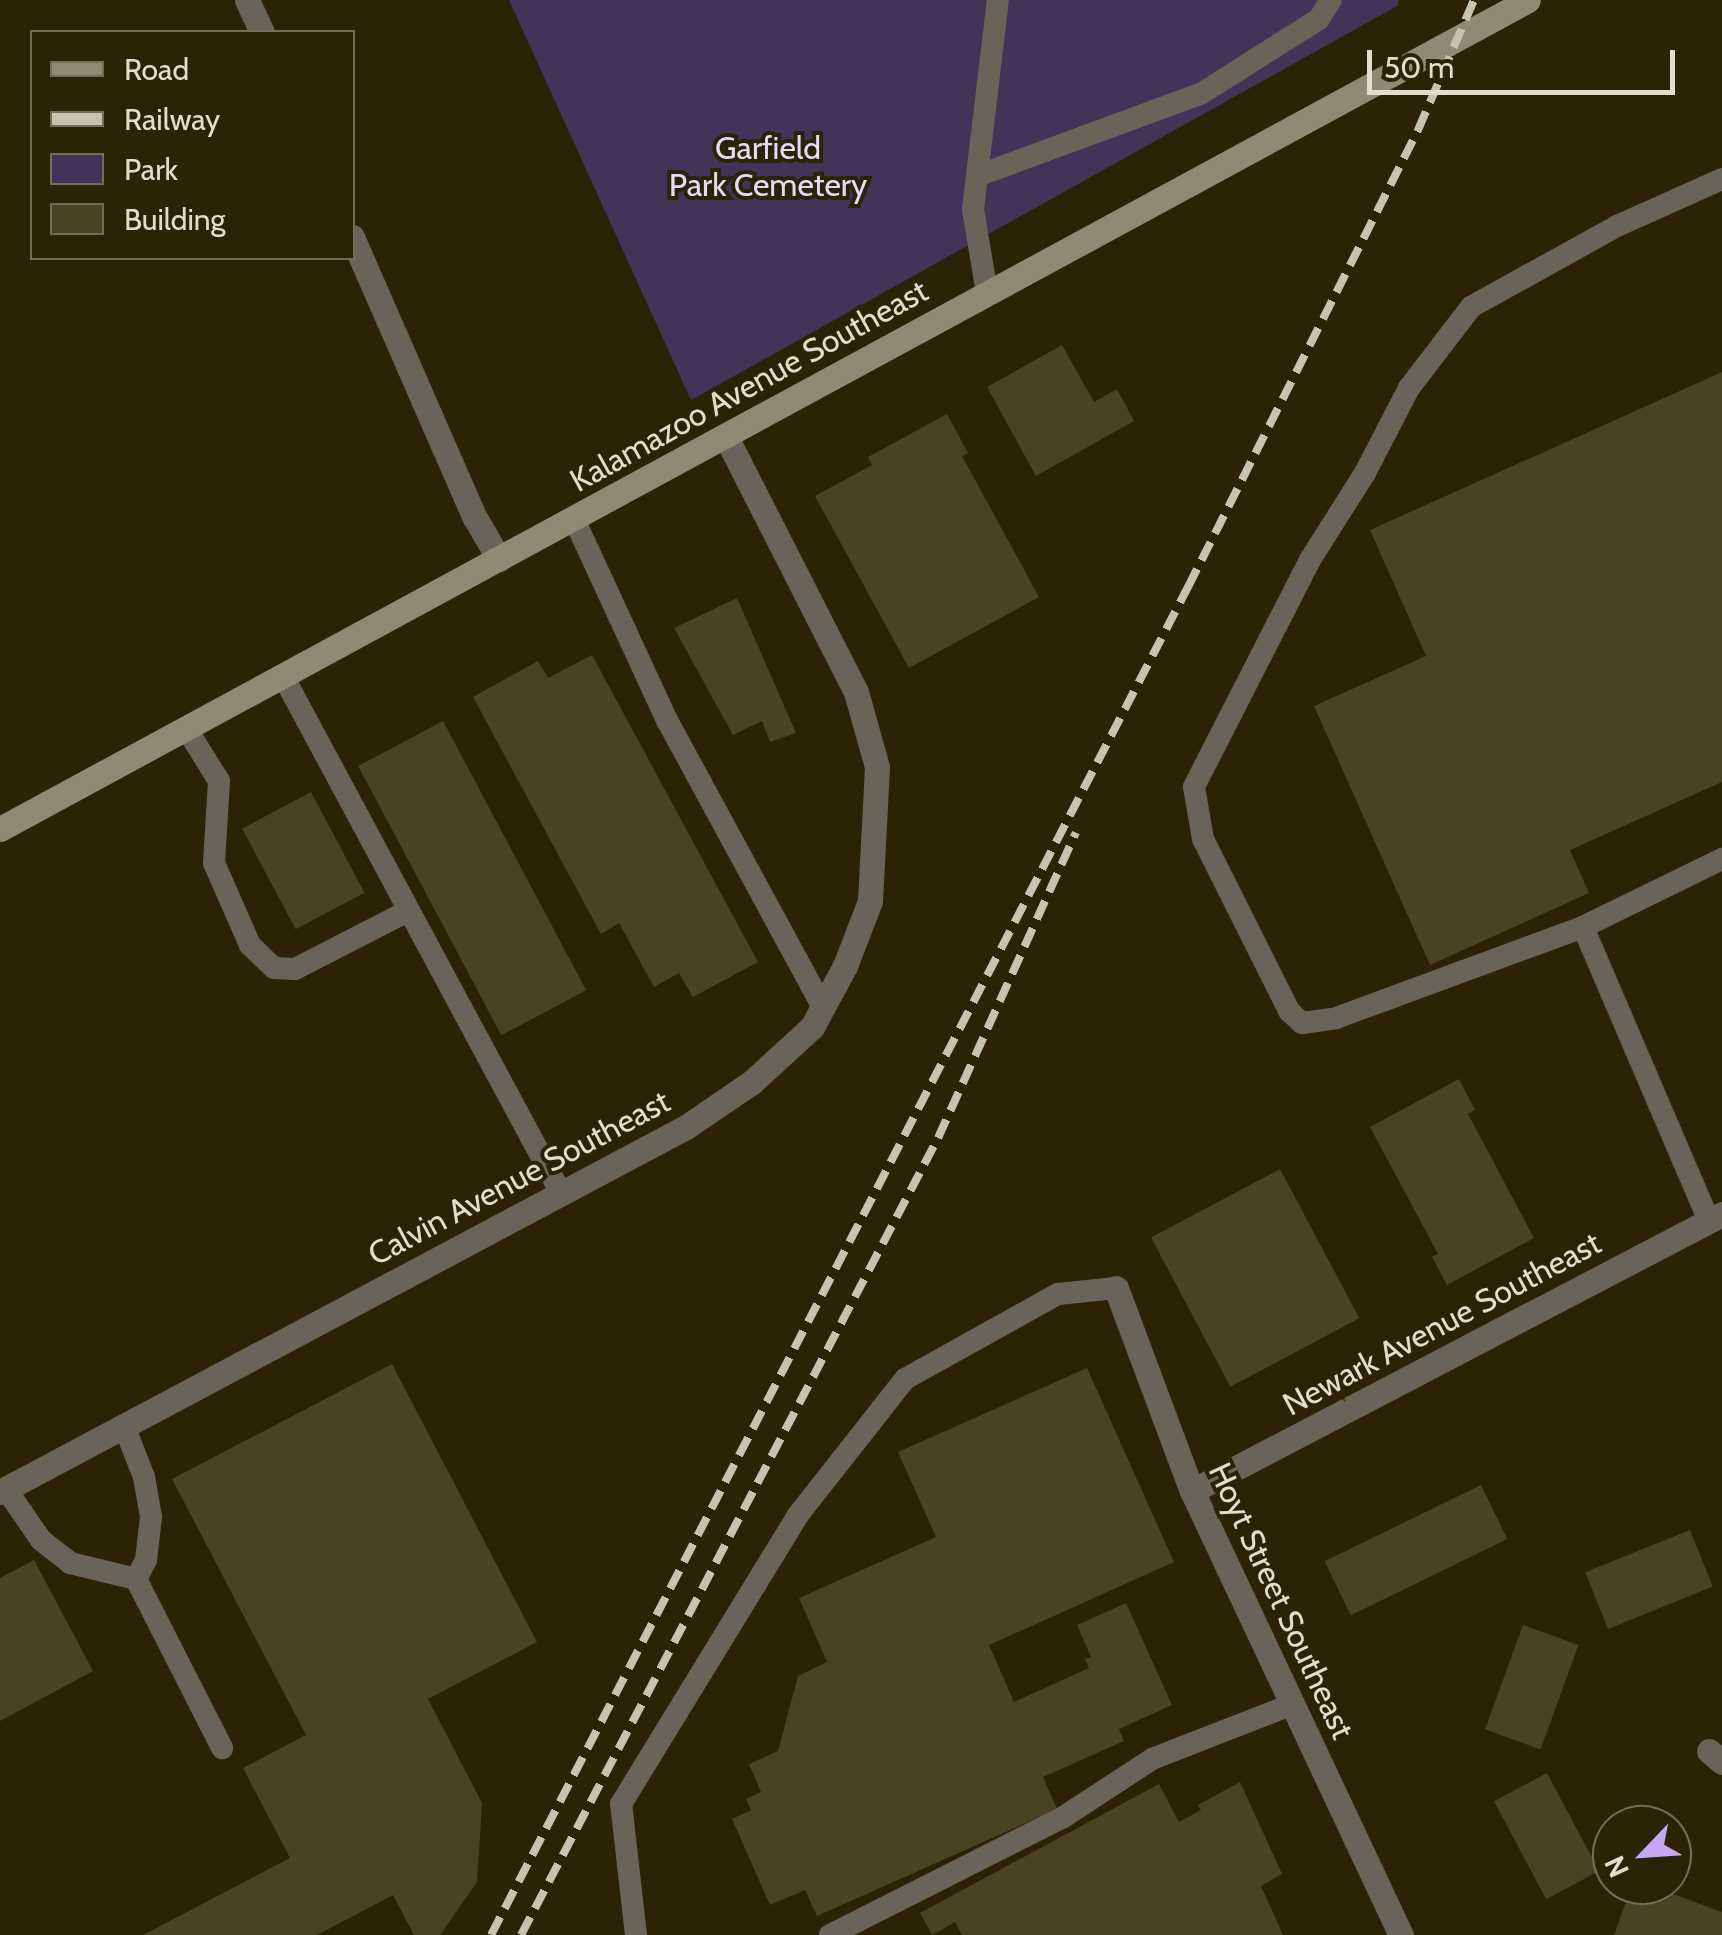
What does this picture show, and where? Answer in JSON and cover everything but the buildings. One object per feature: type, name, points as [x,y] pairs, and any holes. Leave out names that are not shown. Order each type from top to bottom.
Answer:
[{"type":"main road","name":"Kalamazoo Avenue Southeast","points":[[0,829],[1528,0]]},
{"type":"street","points":[[246,0],[261,30]]},
{"type":"street","points":[[355,244],[474,516],[499,559]]},
{"type":"street","name":"Calvin Avenue Southeast","points":[[3,1491],[686,1127],[752,1082],[812,1027],[846,966],[870,902],[876,767],[856,692],[726,437]]},
{"type":"street","name":"Newark Avenue Southeast","points":[[1192,1491],[1715,1217]]},
{"type":"street","name":"Hoyt Street Southeast","points":[[1116,1288],[1192,1491],[1401,1935]]},
{"type":"lane","points":[[987,293],[973,209],[998,0]]},
{"type":"lane","points":[[976,176],[1202,92],[1320,18],[1331,0]]},
{"type":"lane","points":[[1722,179],[1618,226],[1471,307],[1409,388],[1364,473],[1310,558],[1194,787],[1203,839],[1289,1011],[1302,1024],[1336,1018],[1583,927],[1722,859]]},
{"type":"lane","points":[[574,519],[668,722],[822,1008]]},
{"type":"lane","points":[[282,676],[562,1195]]},
{"type":"lane","points":[[186,728],[219,781],[212,842],[226,894],[250,945],[274,968],[295,969],[408,910]]},
{"type":"lane","points":[[1583,927],[1715,1217]]},
{"type":"lane","points":[[636,1935],[621,1804],[798,1515],[905,1379],[1058,1294],[1116,1288]]},
{"type":"lane","points":[[124,1426],[144,1477],[151,1517],[146,1560],[136,1579]]},
{"type":"lane","points":[[3,1491],[41,1540],[70,1563],[136,1579],[222,1748]]},
{"type":"lane","points":[[830,1935],[1062,1818],[1152,1758],[1293,1704]]},
{"type":"green space","name":"Garfield Park Cemetery","points":[[509,0],[1399,0],[1397,6],[691,400]]},
{"type":"railway","points":[[491,1935],[1188,587],[1418,130],[1474,0]]},
{"type":"railway","points":[[521,1935],[938,1138],[1076,833]]}]
